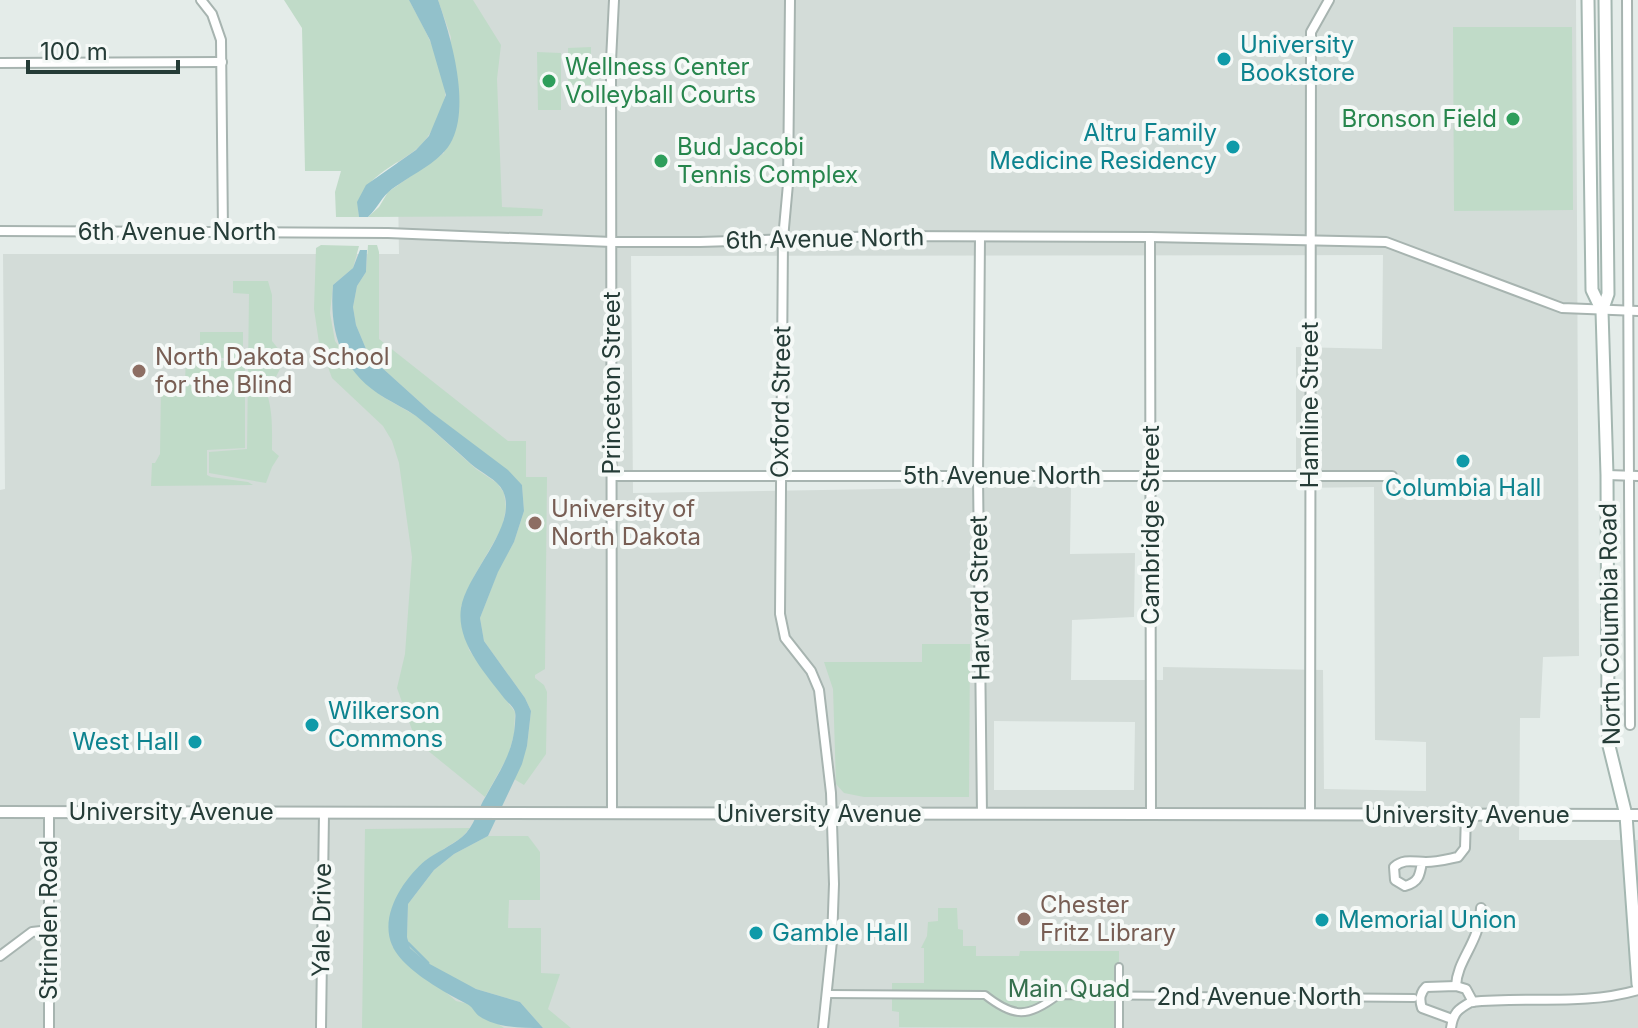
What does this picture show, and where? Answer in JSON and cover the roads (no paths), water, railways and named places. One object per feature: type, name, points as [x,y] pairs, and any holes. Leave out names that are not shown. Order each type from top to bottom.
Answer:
[{"type":"main road","name":"North Columbia Road","points":[[1588,0],[1592,290],[1602,311]]},
{"type":"main road","name":"North Columbia Road","points":[[1605,0],[1608,294],[1602,311],[1609,746],[1632,815],[1638,984]]},
{"type":"street","points":[[201,0],[219,30],[223,232]]},
{"type":"street","name":"Princeton Street","points":[[612,813],[611,61],[614,0]]},
{"type":"street","name":"Oxford Street","points":[[790,0],[788,184],[783,239],[780,614],[785,638],[811,671],[819,690],[831,793],[834,872],[823,1028]]},
{"type":"street","name":"Hamline Street","points":[[1310,814],[1311,32],[1329,0]]},
{"type":"street","points":[[1627,0],[1634,311],[1634,640],[1630,725]]},
{"type":"street","points":[[0,63],[222,62]]},
{"type":"street","name":"6th Avenue North","points":[[0,231],[432,234],[612,242],[1150,237],[1386,242],[1562,308],[1634,311]]},
{"type":"street","name":"Harvard Street","points":[[980,237],[978,476],[982,814]]},
{"type":"street","name":"Cambridge Street","points":[[1150,237],[1151,814]]},
{"type":"street","points":[[1607,475],[1634,476]]},
{"type":"street","name":"5th Avenue North","points":[[613,476],[1392,476]]},
{"type":"street","name":"University Avenue","points":[[0,812],[1632,815]]},
{"type":"street","name":"Strinden Road","points":[[49,812],[49,1028]]},
{"type":"street","name":"Yale Drive","points":[[321,1028],[324,813]]},
{"type":"street","points":[[1422,862],[1458,857],[1465,848],[1466,815]]},
{"type":"street","points":[[1456,986],[1458,971],[1480,925],[1481,908]]},
{"type":"street","points":[[0,956],[32,932],[50,930]]},
{"type":"street","points":[[1119,967],[1119,1028]]},
{"type":"street","points":[[1473,1002],[1466,989],[1456,986],[1426,987],[1420,997],[1422,1008],[1452,1023],[1458,1008],[1473,1002],[1558,1001],[1613,997],[1638,990]]},
{"type":"street","name":"2nd Avenue North","points":[[827,994],[985,995],[1001,1008],[1022,1014],[1041,1008],[1058,995],[1414,998]]},
{"type":"water","points":[[409,0],[438,0],[458,79],[458,122],[452,140],[442,154],[388,192],[368,217],[359,217],[357,202],[366,185],[416,150],[429,136],[446,95],[430,40]]},
{"type":"water","points":[[360,250],[367,250],[366,272],[357,286],[353,307],[356,325],[369,356],[431,412],[508,470],[522,485],[524,511],[514,542],[480,618],[484,641],[531,711],[527,746],[522,764],[488,836],[454,854],[434,870],[408,904],[407,937],[410,948],[426,962],[476,989],[520,1002],[543,1028],[501,1025],[479,1016],[469,1005],[411,968],[395,951],[389,933],[391,910],[402,887],[426,860],[462,837],[473,823],[508,753],[514,734],[515,715],[467,645],[461,621],[465,594],[504,519],[506,505],[503,491],[416,416],[370,388],[348,363],[336,335],[333,285],[353,268]]},
{"type":"waterway","points":[[408,943],[428,963]]},
{"type":"place","name":"University Bookstore","points":[[1224,59]]},
{"type":"place","name":"Wellness Center Volleyball Courts","points":[[549,81]]},
{"type":"place","name":"Bronson Field","points":[[1513,119]]},
{"type":"place","name":"Altru Family Medicine Residency","points":[[1233,147]]},
{"type":"place","name":"Bud Jacobi Tennis Complex","points":[[661,161]]},
{"type":"place","name":"North Dakota School for the Blind","points":[[139,371]]},
{"type":"place","name":"Columbia Hall","points":[[1463,461]]},
{"type":"place","name":"University of North Dakota","points":[[535,523]]},
{"type":"place","name":"Wilkerson Commons","points":[[312,725]]},
{"type":"place","name":"West Hall","points":[[195,742]]},
{"type":"place","name":"Chester Fritz Library","points":[[1024,919]]},
{"type":"place","name":"Memorial Union","points":[[1322,920]]},
{"type":"place","name":"Gamble Hall","points":[[756,933]]},
{"type":"park label","name":"Main Quad","points":[[1069,989]]}]
